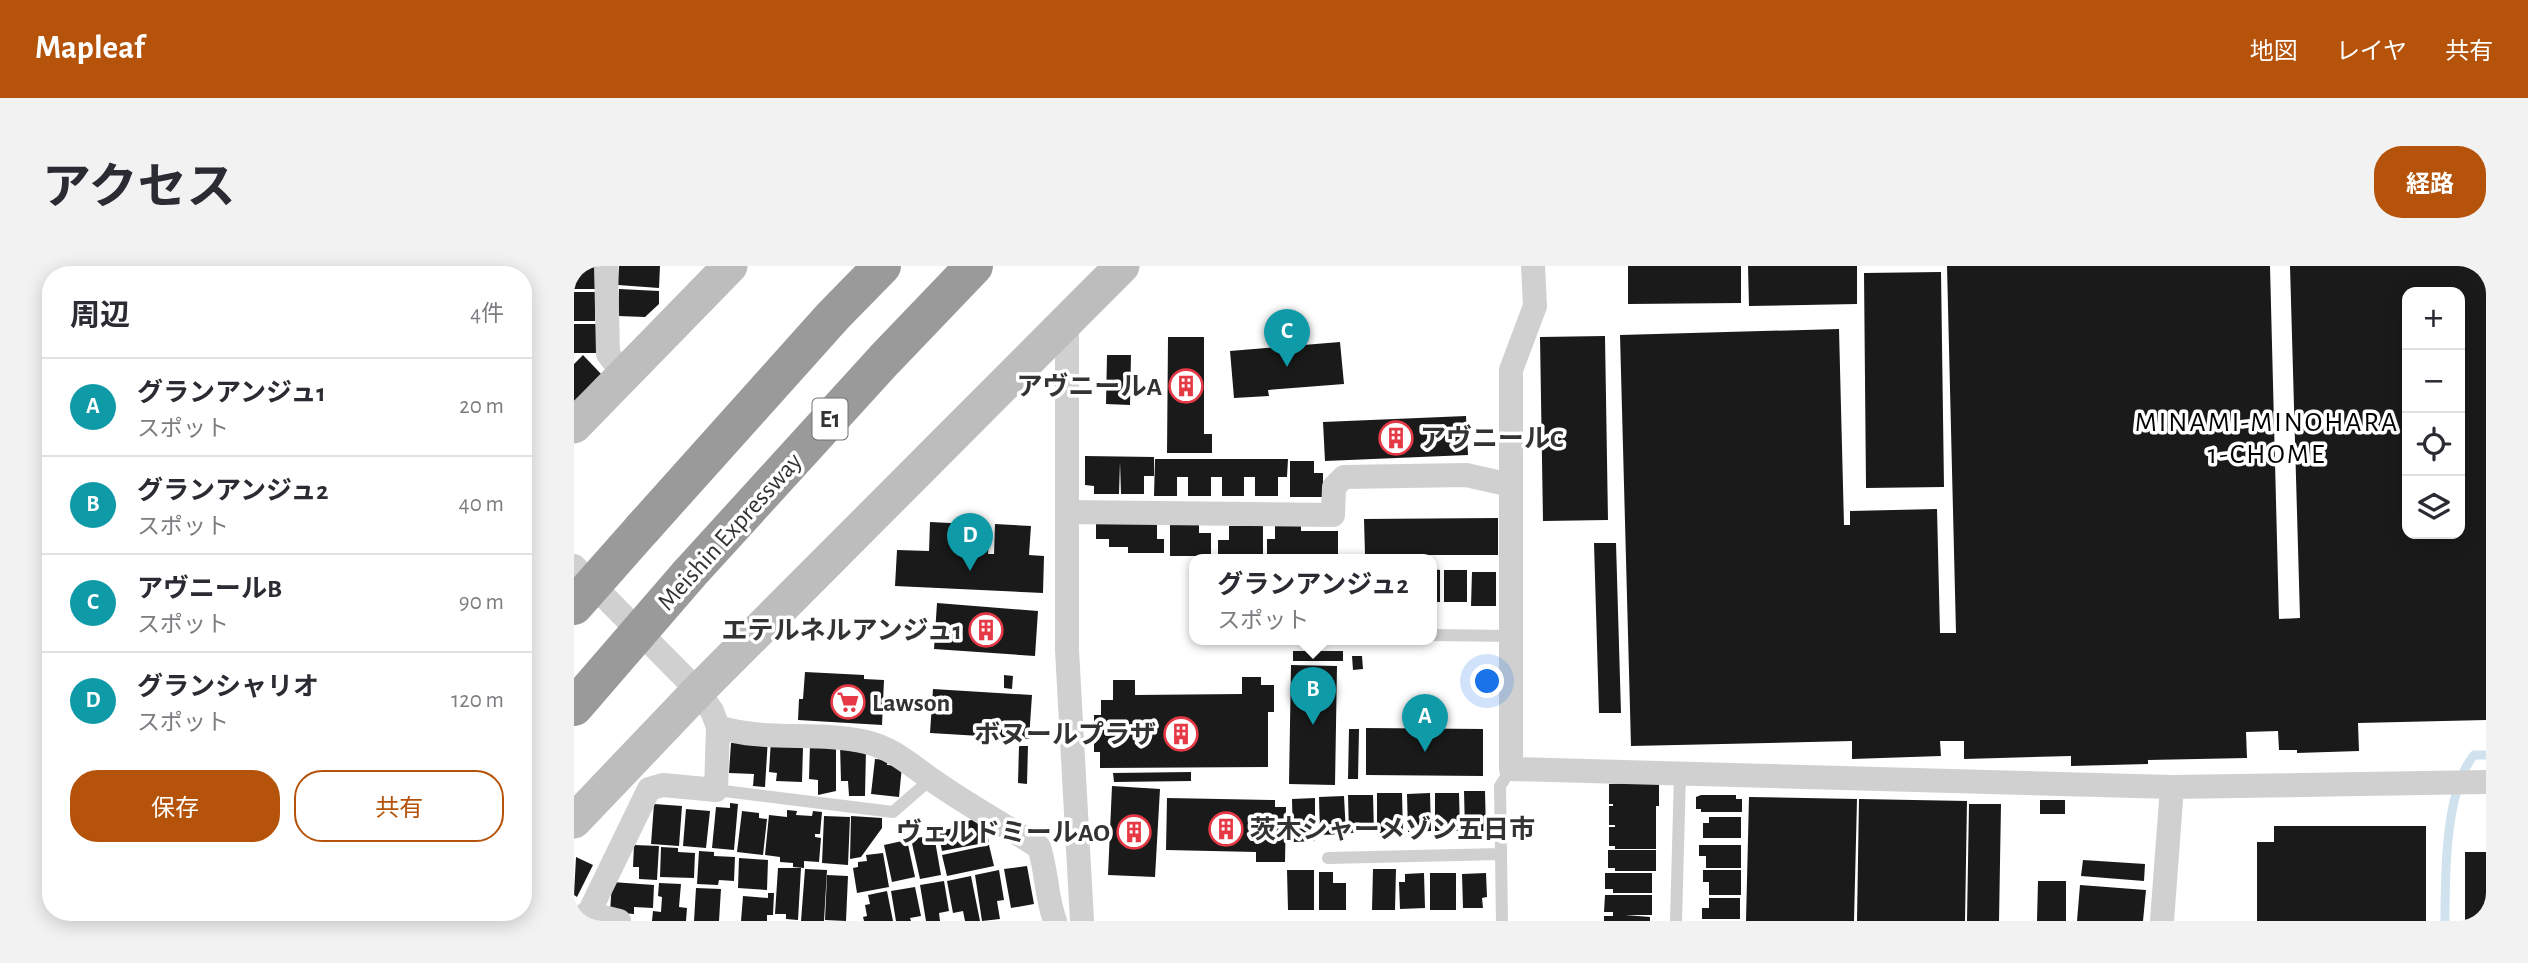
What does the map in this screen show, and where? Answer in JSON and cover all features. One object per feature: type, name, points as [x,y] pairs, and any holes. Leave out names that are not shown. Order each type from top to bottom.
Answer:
[{"type":"highway","points":[[574,606],[833,316],[882,266]]},
{"type":"highway","name":"Meishin Expressway","points":[[574,707],[689,574],[884,360],[974,266]]},
{"type":"street","points":[[606,266],[608,354],[624,374]]},
{"type":"street","points":[[574,426],[730,266]]},
{"type":"street","points":[[574,821],[698,691],[1122,266]]},
{"type":"street","points":[[1534,266],[1535,306],[1511,370],[1511,769],[2172,787],[2486,782]]},
{"type":"street","points":[[1067,320],[1067,650],[1082,921]]},
{"type":"street","points":[[1068,512],[1333,514],[1334,487],[1344,477],[1466,475],[1511,485]]},
{"type":"street","points":[[574,566],[698,691],[712,711],[718,727],[716,790],[663,785],[649,789],[586,917],[619,921]]},
{"type":"street","points":[[718,727],[738,733],[869,742],[905,758],[931,779],[1039,847],[1045,864],[1050,908],[1055,921]]},
{"type":"street","points":[[2162,921],[2172,787]]},
{"type":"lane","points":[[1437,635],[1511,636]]},
{"type":"lane","points":[[1502,921],[1500,786],[1511,769]]},
{"type":"lane","points":[[1676,921],[1680,774]]},
{"type":"lane","points":[[716,790],[893,812],[931,779]]},
{"type":"lane","points":[[1328,858],[1501,854]]},
{"type":"building","points":[[574,266],[596,266],[595,289],[574,289]]},
{"type":"building","points":[[619,266],[660,266],[659,288],[618,285]]},
{"type":"building","points":[[1628,266],[1741,266],[1741,303],[1628,304]]},
{"type":"building","points":[[1748,266],[1857,266],[1857,304],[1749,306]]},
{"type":"building","points":[[1947,266],[2270,266],[2279,619],[2300,618],[2290,266],[2486,266],[2486,720],[2358,723],[2359,751],[2297,753],[2297,750],[2279,750],[2278,731],[2246,732],[2247,758],[2148,760],[2148,764],[2071,766],[2071,756],[1964,759],[1964,741],[1940,741],[1941,756],[1852,759],[1852,741],[1631,746],[1620,335],[1839,329],[1844,525],[1850,525],[1850,511],[1937,509],[1940,633],[1956,633]]},
{"type":"building","points":[[1941,272],[1944,487],[1866,488],[1864,273]]},
{"type":"building","points":[[619,289],[659,291],[659,304],[645,317],[618,316]]},
{"type":"building","points":[[574,292],[596,292],[595,321],[574,321]]},
{"type":"building","points":[[574,324],[597,324],[597,353],[574,353]]},
{"type":"building","points":[[1605,336],[1608,520],[1543,521],[1540,337]]},
{"type":"building","name":"アヴニールA","points":[[1168,337],[1204,337],[1204,434],[1212,434],[1212,453],[1167,453]]},
{"type":"building","points":[[1340,342],[1344,384],[1268,390],[1269,396],[1234,398],[1230,351]]},
{"type":"building","points":[[583,355],[602,375],[574,401],[574,364]]},
{"type":"building","points":[[1107,355],[1131,355],[1130,405],[1106,404]]},
{"type":"building","name":"アヴニールC","points":[[1466,416],[1468,455],[1325,461],[1323,422]]},
{"type":"building","points":[[1085,456],[1154,457],[1154,476],[1144,476],[1144,494],[1121,494],[1120,462],[1119,494],[1094,494],[1094,486],[1085,485]]},
{"type":"building","points":[[1155,459],[1288,459],[1287,477],[1278,477],[1278,496],[1255,496],[1255,477],[1244,477],[1244,496],[1222,496],[1222,477],[1211,477],[1211,496],[1188,496],[1188,477],[1177,477],[1177,496],[1154,496]]},
{"type":"building","points":[[1290,461],[1314,461],[1314,473],[1323,473],[1323,497],[1290,497]]},
{"type":"building","points":[[1498,518],[1498,555],[1365,554],[1364,519]]},
{"type":"building","points":[[1096,519],[1157,521],[1157,539],[1164,539],[1164,553],[1128,553],[1128,547],[1109,547],[1109,539],[1096,539]]},
{"type":"building","points":[[930,522],[970,524],[969,540],[989,541],[988,554],[994,554],[995,524],[1031,526],[1029,555],[1044,556],[1043,593],[895,586],[897,550],[929,551]]},
{"type":"building","points":[[1170,523],[1199,523],[1199,533],[1211,533],[1211,554],[1170,556]]},
{"type":"building","points":[[1275,525],[1301,525],[1301,531],[1338,531],[1338,554],[1267,554],[1267,539],[1275,539]]},
{"type":"building","points":[[1229,526],[1263,526],[1263,554],[1218,554],[1218,540],[1229,540]]},
{"type":"building","points":[[1594,543],[1616,543],[1621,713],[1599,713]]},
{"type":"building","points":[[1437,570],[1440,570],[1440,602],[1437,602]]},
{"type":"building","points":[[1444,570],[1467,570],[1467,602],[1444,602]]},
{"type":"building","points":[[1472,572],[1496,572],[1496,606],[1471,606]]},
{"type":"building","name":"エテルネルアンジュ1","points":[[937,603],[1038,611],[1035,656],[934,649]]},
{"type":"building","points":[[1293,651],[1343,651],[1343,661],[1293,661]]},
{"type":"building","points":[[1352,656],[1362,656],[1363,669],[1353,670]]},
{"type":"building","points":[[1291,665],[1337,666],[1335,785],[1289,784]]},
{"type":"building","points":[[805,672],[864,675],[864,679],[884,680],[882,725],[798,720]]},
{"type":"building","points":[[1004,675],[1013,676],[1012,689],[1004,688]]},
{"type":"building","name":"ボヌールプラザ","points":[[1242,677],[1261,677],[1261,685],[1274,685],[1274,712],[1268,712],[1268,767],[1100,768],[1100,752],[1094,752],[1094,715],[1101,715],[1101,700],[1113,700],[1113,680],[1135,680],[1135,695],[1242,694]]},
{"type":"building","points":[[933,689],[1032,695],[1029,739],[930,733]]},
{"type":"building","points":[[1366,728],[1483,729],[1483,776],[1366,775]]},
{"type":"building","points":[[1349,729],[1359,729],[1358,779],[1348,779]]},
{"type":"building","points":[[768,738],[765,787],[753,786],[754,774],[729,773],[731,743]]},
{"type":"building","points":[[771,739],[803,748],[802,782],[776,781],[777,773],[769,772]]},
{"type":"building","points":[[810,744],[836,744],[836,791],[818,795],[818,780],[809,779]]},
{"type":"building","points":[[840,745],[866,749],[865,796],[849,796],[848,781],[841,781]]},
{"type":"building","points":[[1019,746],[1028,746],[1027,784],[1018,783]]},
{"type":"building","points":[[875,759],[888,760],[887,765],[902,766],[899,797],[871,794]]},
{"type":"building","points":[[1191,772],[1191,781],[1114,782],[1113,773]]},
{"type":"building","points":[[1659,782],[1656,849],[1615,849],[1615,846],[1609,846],[1609,827],[1615,825],[1609,825],[1609,806],[1613,804],[1609,804],[1609,784]]},
{"type":"building","name":"ヴェルドミールAO","points":[[1112,786],[1160,789],[1155,877],[1108,875]]},
{"type":"building","points":[[1464,791],[1485,791],[1486,831],[1465,831]]},
{"type":"building","points":[[1377,793],[1402,793],[1403,833],[1377,833]]},
{"type":"building","points":[[1430,793],[1431,831],[1408,832],[1407,794]]},
{"type":"building","points":[[1435,793],[1459,793],[1460,831],[1435,831]]},
{"type":"building","points":[[1348,795],[1373,795],[1374,832],[1349,833]]},
{"type":"building","points":[[1736,795],[1736,799],[1742,799],[1742,812],[1701,812],[1701,809],[1696,809],[1696,797]]},
{"type":"building","points":[[1344,796],[1346,834],[1320,835],[1319,797]]},
{"type":"building","points":[[1749,797],[1857,799],[1854,921],[1746,921]]},
{"type":"building","name":"茨木シャーメゾン五日市","points":[[1167,798],[1275,800],[1275,807],[1286,807],[1285,862],[1256,862],[1256,852],[1166,850]]},
{"type":"building","points":[[1315,798],[1315,841],[1293,842],[1292,799]]},
{"type":"building","points":[[1859,799],[1967,801],[1965,921],[1857,921]]},
{"type":"building","points":[[2040,800],[2065,800],[2065,814],[2040,814]]},
{"type":"building","points":[[730,803],[738,804],[734,850],[712,848],[716,807],[730,808]]},
{"type":"building","points":[[654,804],[682,806],[679,846],[651,844]]},
{"type":"building","points":[[1969,804],[2001,804],[1999,921],[1967,921]]},
{"type":"building","points":[[686,809],[710,811],[706,848],[683,846]]},
{"type":"building","points":[[787,810],[797,811],[796,815],[812,816],[813,811],[822,812],[820,834],[815,834],[815,837],[821,838],[819,862],[804,861],[804,868],[793,867],[793,863],[780,862],[780,857],[765,855],[769,815],[787,817]]},
{"type":"building","points":[[742,811],[759,813],[759,818],[767,819],[763,855],[737,852]]},
{"type":"building","points":[[824,816],[850,817],[848,865],[822,863]]},
{"type":"building","points":[[851,816],[882,818],[882,828],[861,857],[850,859]]},
{"type":"building","points":[[1709,817],[1741,817],[1741,838],[1703,838],[1703,823],[1709,823]]},
{"type":"building","points":[[978,819],[979,828],[986,827],[989,842],[942,851],[938,831],[954,828],[953,823]]},
{"type":"building","points":[[2274,826],[2426,826],[2426,921],[2257,921],[2257,842],[2274,842]]},
{"type":"building","points":[[934,835],[941,875],[920,879],[911,839]]},
{"type":"building","points":[[907,840],[915,877],[892,882],[884,845]]},
{"type":"building","points":[[634,845],[659,846],[657,880],[639,879],[639,867],[633,867]]},
{"type":"building","points":[[989,845],[994,866],[947,876],[942,855]]},
{"type":"building","points":[[1699,845],[1741,845],[1741,868],[1706,868],[1706,856],[1699,856]]},
{"type":"building","points":[[661,847],[695,853],[694,878],[660,877]]},
{"type":"building","points":[[1608,850],[1656,850],[1656,871],[1615,871],[1615,868],[1608,868]]},
{"type":"building","points":[[699,851],[714,852],[714,856],[735,857],[734,881],[719,880],[718,885],[697,884]]},
{"type":"building","points":[[2465,852],[2486,852],[2486,921],[2465,921]]},
{"type":"building","points":[[883,853],[889,887],[857,893],[853,868],[858,867],[858,862],[867,861],[866,855]]},
{"type":"building","points":[[576,857],[593,865],[577,897],[574,895]]},
{"type":"building","points":[[739,858],[768,860],[767,890],[738,888]]},
{"type":"building","points":[[2083,860],[2145,864],[2144,881],[2081,876]]},
{"type":"building","points":[[1027,866],[1034,904],[1011,908],[1004,869]]},
{"type":"building","points":[[778,868],[801,868],[798,920],[786,919],[786,914],[775,914]]},
{"type":"building","points":[[805,869],[827,870],[824,921],[801,921]]},
{"type":"building","points":[[1373,869],[1396,869],[1395,910],[1372,910]]},
{"type":"building","points":[[999,870],[1004,900],[997,901],[1000,919],[982,921],[975,875]]},
{"type":"building","points":[[1287,870],[1314,870],[1314,910],[1288,910]]},
{"type":"building","points":[[1703,870],[1741,870],[1741,895],[1709,895],[1709,882],[1703,882]]},
{"type":"building","points":[[1319,872],[1333,872],[1333,883],[1346,883],[1346,910],[1319,910]]},
{"type":"building","points":[[1424,873],[1425,908],[1400,909],[1399,882],[1405,882],[1405,874]]},
{"type":"building","points":[[1430,873],[1456,873],[1456,910],[1430,910]]},
{"type":"building","points":[[1486,873],[1487,897],[1482,898],[1483,908],[1463,908],[1462,874]]},
{"type":"building","points":[[1605,873],[1652,873],[1652,893],[1613,893],[1613,889],[1605,889]]},
{"type":"building","points":[[827,875],[848,876],[846,921],[825,920]]},
{"type":"building","points":[[971,876],[980,921],[965,921],[963,911],[953,913],[947,881]]},
{"type":"building","points":[[944,881],[949,911],[939,913],[940,921],[926,921],[920,885]]},
{"type":"building","points":[[2038,881],[2066,881],[2066,921],[2037,921]]},
{"type":"building","points":[[612,882],[654,885],[653,908],[634,907],[634,914],[610,912]]},
{"type":"building","points":[[659,883],[681,884],[679,907],[687,908],[686,921],[652,921],[653,911],[661,912]]},
{"type":"building","points":[[2080,885],[2146,890],[2143,921],[2077,921]]},
{"type":"building","points":[[915,887],[921,916],[910,918],[911,921],[896,921],[891,891]]},
{"type":"building","points":[[696,888],[721,889],[719,921],[694,921]]},
{"type":"building","points":[[887,891],[893,921],[864,921],[863,917],[867,916],[865,905],[870,904],[868,895]]},
{"type":"building","points":[[768,893],[774,893],[773,915],[767,915],[767,921],[741,921],[743,896],[768,898]]},
{"type":"building","points":[[1605,895],[1652,895],[1652,915],[1625,915],[1650,917],[1650,921],[1604,921],[1604,916],[1613,916],[1613,912],[1604,912]]},
{"type":"building","points":[[1709,898],[1740,898],[1740,919],[1702,919],[1702,908],[1709,908]]},
{"type":"waterway","points":[[2445,921],[2449,834],[2457,789],[2464,770],[2474,755],[2486,755]]},
{"type":"place","name":"アヴニールB","points":[[1287,367]]},
{"type":"place","name":"アヴニールA","points":[[1186,386]]},
{"type":"place","name":"アヴニールC","points":[[1396,438]]},
{"type":"place","name":"グランシャリオ","points":[[970,571]]},
{"type":"place","name":"エテルネルアンジュ1","points":[[986,630]]},
{"type":"place","name":"Lawson","points":[[848,702]]},
{"type":"place","name":"グランアンジュ2","points":[[1313,725]]},
{"type":"place","name":"ボヌールプラザ","points":[[1181,734]]},
{"type":"place","name":"グランアンジュ1","points":[[1425,752]]},
{"type":"place","name":"茨木シャーメゾン五日市","points":[[1226,829]]},
{"type":"place","name":"ヴェルドミールAO","points":[[1134,832]]},
{"type":"district","name":"MINAMI-MINOHARA 1-CHOME","points":[[2267,437]]}]
